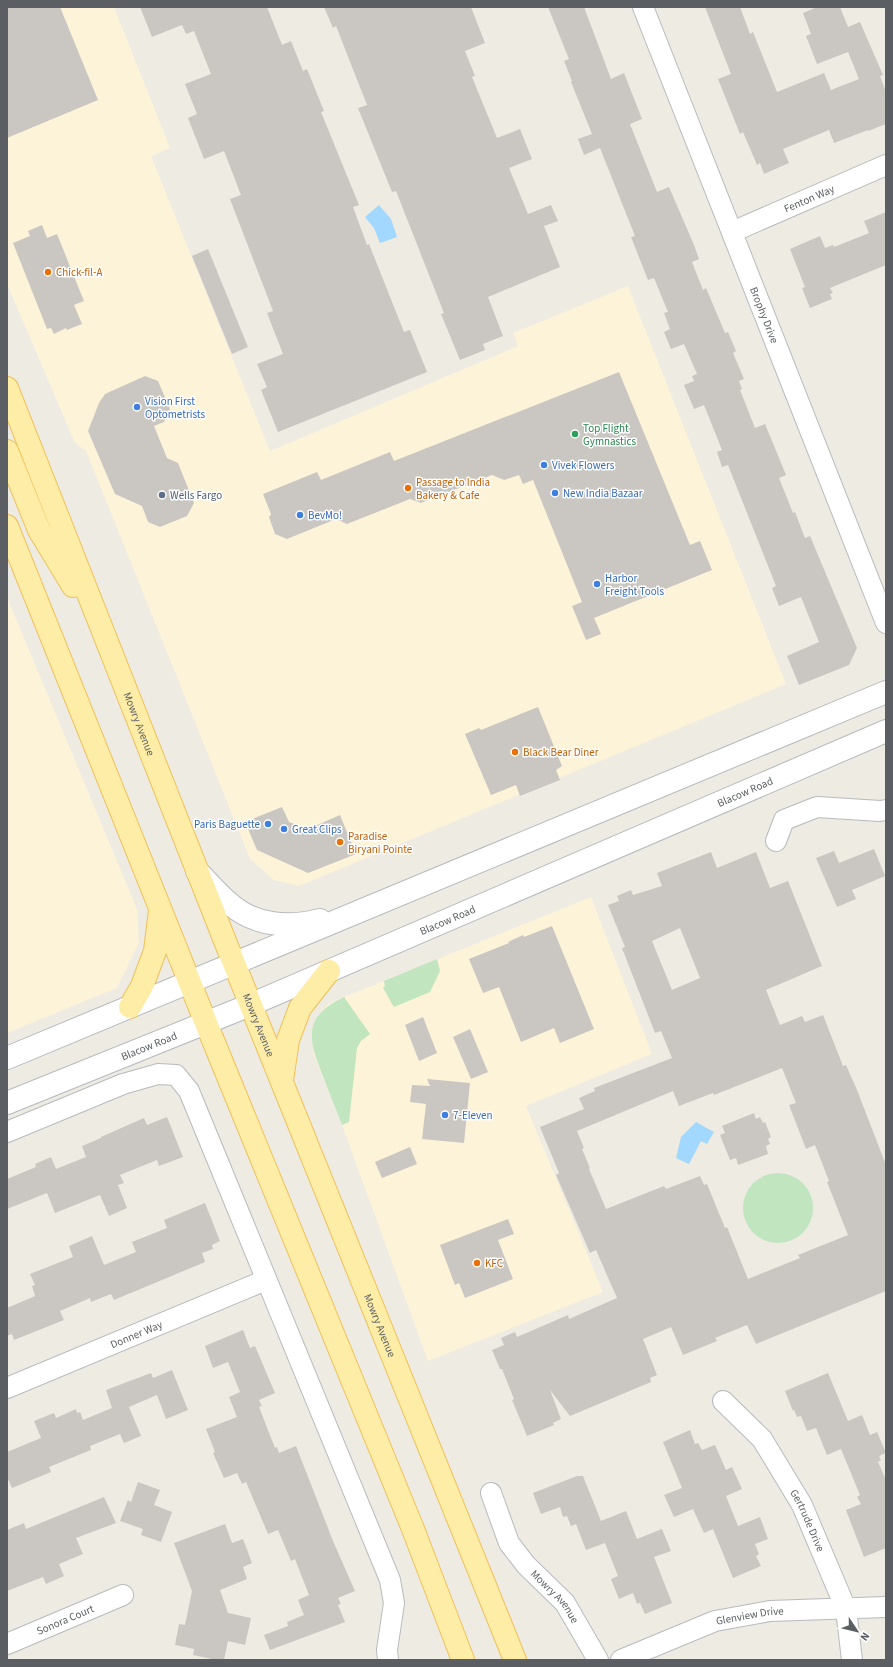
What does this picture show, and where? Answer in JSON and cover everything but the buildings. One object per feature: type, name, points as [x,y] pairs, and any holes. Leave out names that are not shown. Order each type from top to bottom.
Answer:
[{"type":"main road","name":"Mowry Avenue","points":[[8,395],[250,1005],[515,1660]]},
{"type":"main road","points":[[7,451],[39,530],[104,634]]},
{"type":"main road","points":[[7,526],[206,1023],[413,1529],[463,1660]]},
{"type":"main road","points":[[7,1058],[886,692]]},
{"type":"main road","name":"Blacow Road","points":[[7,1103],[250,1005],[886,731]]},
{"type":"main road","points":[[197,871],[230,904],[250,917],[266,922],[283,925],[317,921],[364,909]]},
{"type":"main road","points":[[130,1007],[142,986],[155,951],[160,909]]},
{"type":"main road","points":[[282,1082],[288,1040],[300,1008],[329,970]]},
{"type":"street","name":"Brophy Drive","points":[[643,7],[886,623]]},
{"type":"street","name":"Fenton Way","points":[[732,232],[886,165]]},
{"type":"street","points":[[776,841],[784,820],[817,807],[880,811],[886,810]]},
{"type":"street","points":[[7,1132],[123,1084],[158,1074],[176,1075],[189,1091],[390,1580],[394,1603],[387,1650],[388,1660]]},
{"type":"street","name":"Donner Way","points":[[7,1388],[266,1280]]},
{"type":"street","name":"Gertrude Drive","points":[[723,1401],[762,1439],[798,1498],[846,1609],[852,1660]]},
{"type":"street","name":"Mowry Avenue","points":[[491,1492],[509,1543],[526,1565],[565,1603],[598,1660]]},
{"type":"street","name":"Sonora Court","points":[[7,1644],[123,1595]]},
{"type":"street","name":"Glenview Drive","points":[[621,1660],[715,1621],[770,1611],[886,1607]]},
{"type":"shaded area","points":[[7,7],[114,7],[170,148],[151,156],[270,451],[518,346],[513,333],[628,286],[786,684],[299,886],[274,880],[250,859],[86,451],[75,443],[7,284]]},
{"type":"shaded area","points":[[7,597],[137,909],[139,943],[117,988],[7,1033]]},
{"type":"shaded area","points":[[591,897],[652,1054],[526,1106],[603,1292],[428,1361],[342,1125],[314,1055],[311,1033],[314,1024],[320,1013],[328,1004]]},
{"type":"green space","points":[[437,959],[440,971],[430,992],[394,1007],[383,988],[385,986],[384,981]]},
{"type":"green space","points":[[344,997],[370,1034],[361,1041],[357,1048],[349,1122],[342,1125],[314,1051],[312,1030],[315,1021],[321,1013],[330,1005]]},
{"type":"green space","points":[[778,1173],[791,1176],[803,1183],[810,1195],[813,1208],[810,1221],[803,1233],[791,1240],[778,1243],[765,1240],[753,1233],[746,1221],[743,1208],[746,1195],[753,1183],[765,1176]]},
{"type":"water","points":[[379,205],[391,219],[397,237],[380,243],[374,228],[365,217]]},
{"type":"water","points":[[696,1122],[714,1132],[707,1144],[701,1141],[689,1164],[676,1158],[681,1137]]},
{"type":"place","name":"Chick-fil-A","points":[[48,272]]},
{"type":"place","name":"Vision First Optometrists","points":[[137,407]]},
{"type":"place","name":"Top Flight Gymnastics","points":[[575,434]]},
{"type":"place","name":"Vivek Flowers","points":[[544,465]]},
{"type":"place","name":"Passage to India Bakery & Cafe","points":[[408,488]]},
{"type":"place","name":"New India Bazaar","points":[[555,493]]},
{"type":"place","name":"Wells Fargo","points":[[162,495]]},
{"type":"place","name":"BevMo!","points":[[300,515]]},
{"type":"place","name":"Harbor Freight Tools","points":[[597,584]]},
{"type":"place","name":"Black Bear Diner","points":[[515,752]]},
{"type":"place","name":"Paris Baguette","points":[[268,824]]},
{"type":"place","name":"Great Clips","points":[[284,829]]},
{"type":"place","name":"Paradise Biryani Pointe","points":[[340,842]]},
{"type":"place","name":"7-Eleven","points":[[445,1115]]},
{"type":"place","name":"KFC","points":[[477,1263]]}]
